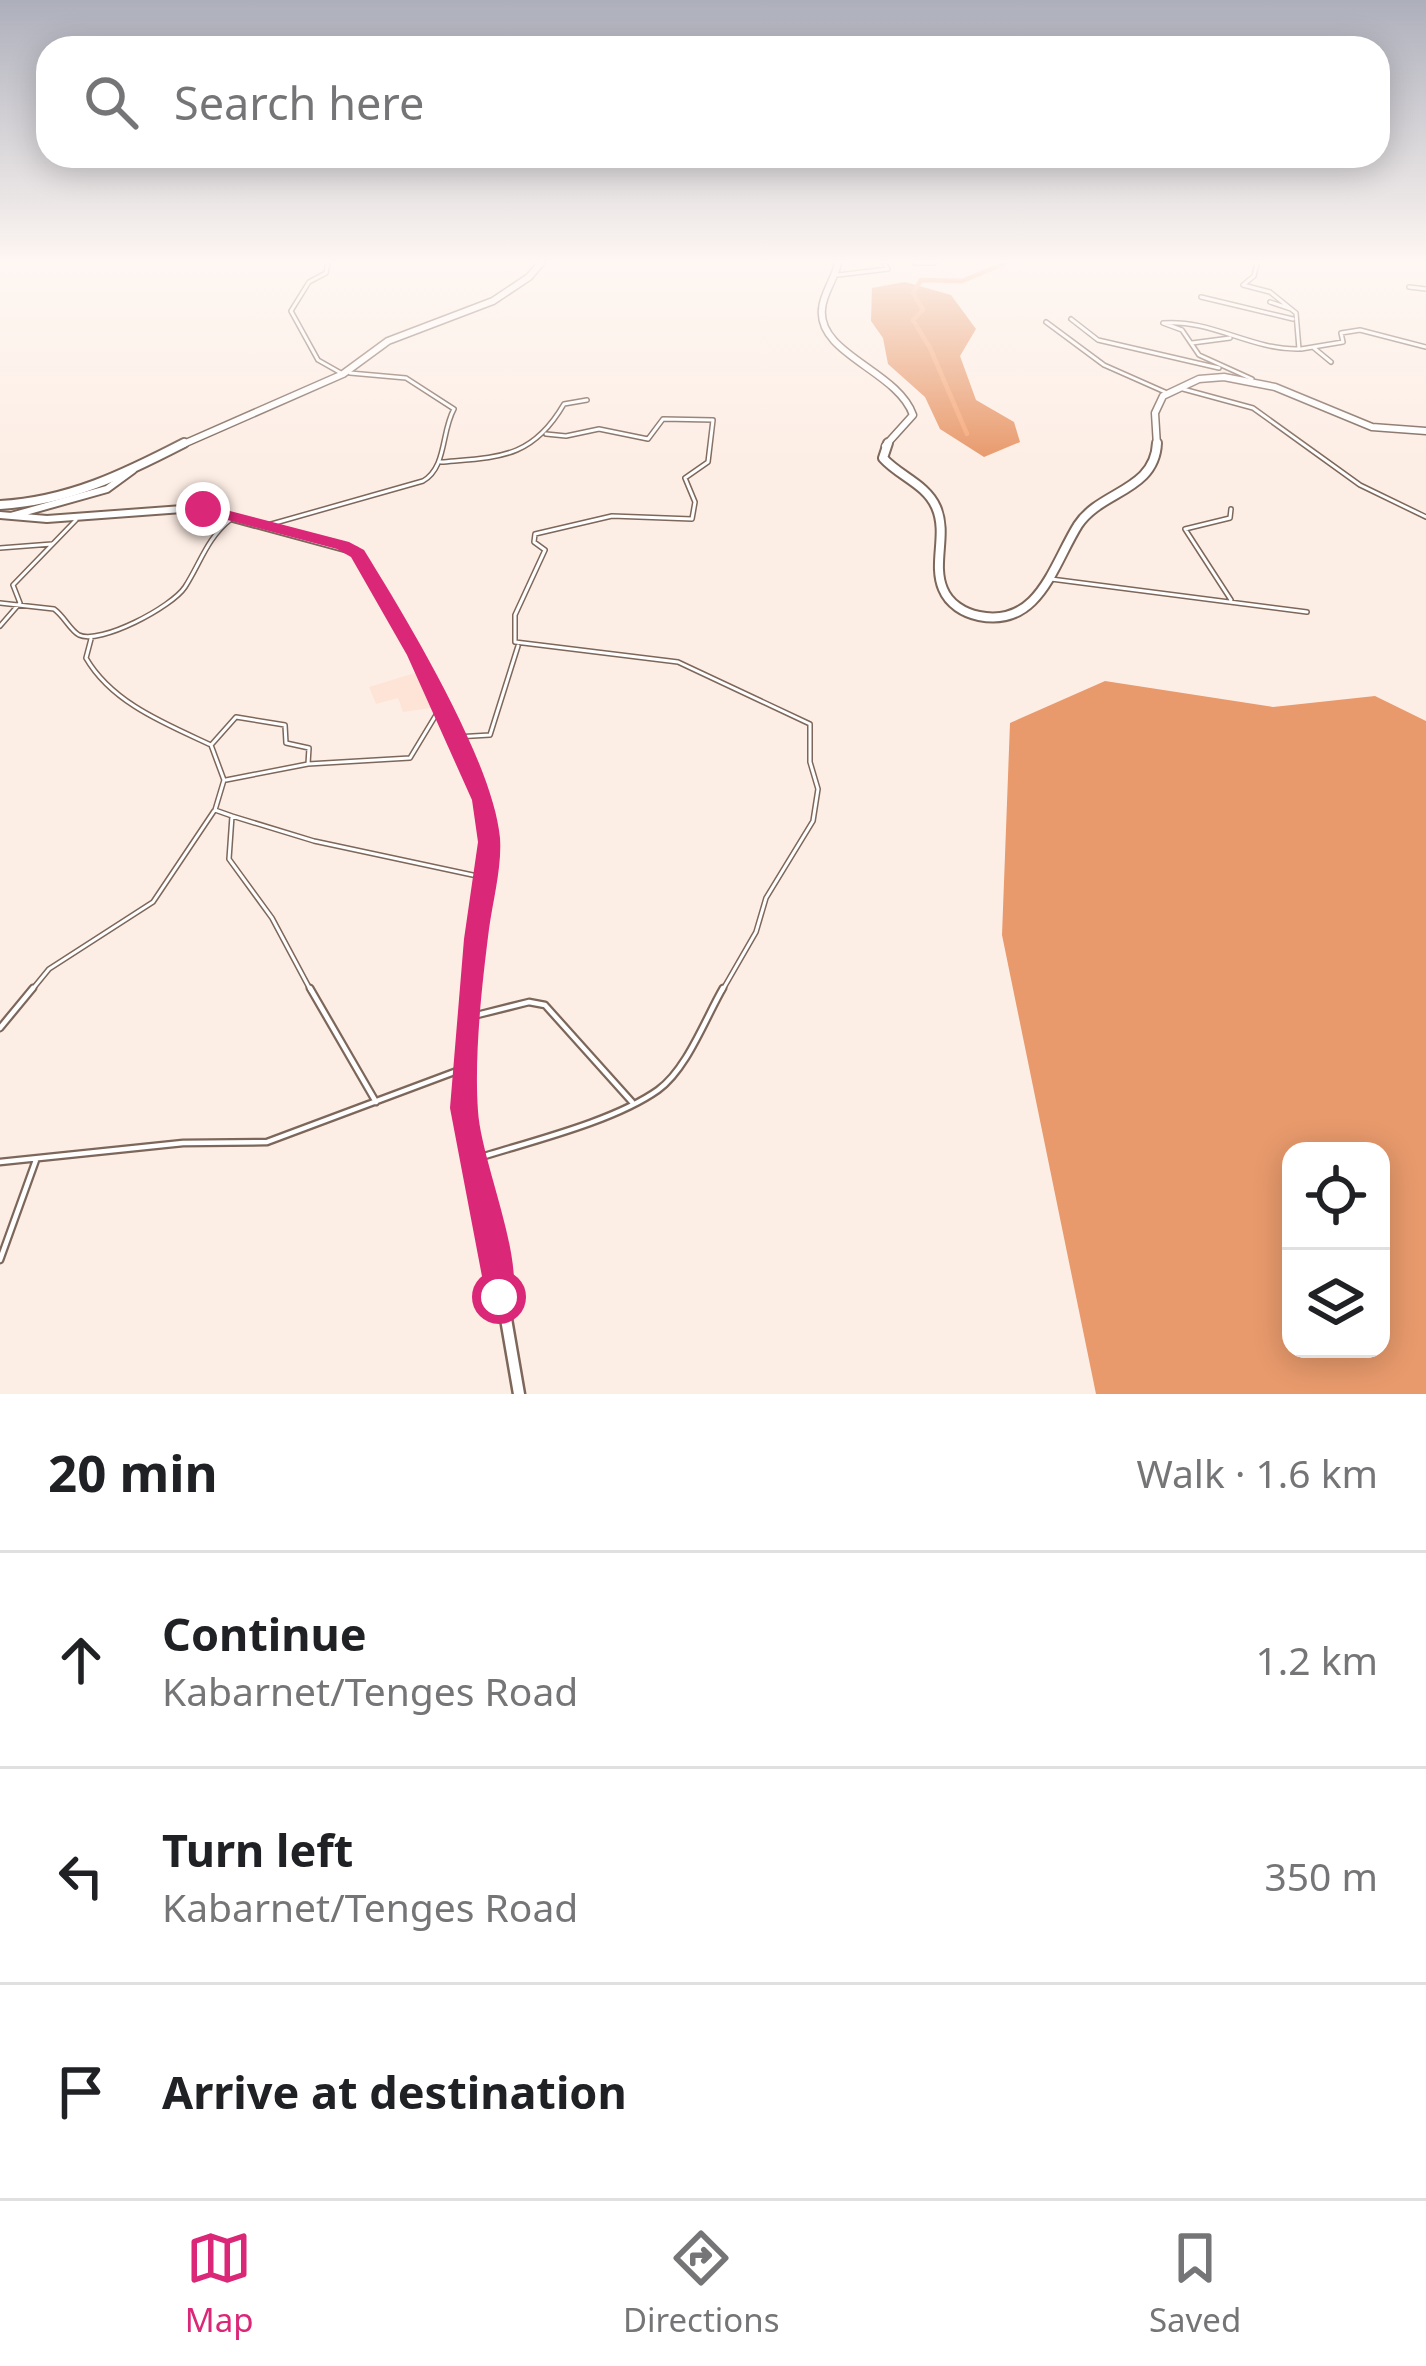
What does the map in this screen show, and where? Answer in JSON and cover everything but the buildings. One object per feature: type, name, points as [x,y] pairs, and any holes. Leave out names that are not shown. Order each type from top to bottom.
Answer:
[{"type":"main road","points":[[0,505],[70,495],[133,470],[255,408],[344,374],[386,341],[430,328]]},
{"type":"main road","points":[[827,328],[840,344],[908,396],[913,409],[910,422],[882,454],[937,507],[942,521],[944,592],[972,615],[1001,619],[1031,607],[1088,511],[1154,465],[1158,446],[1154,414],[1171,390],[1218,380],[1270,385],[1368,426],[1426,431]]},
{"type":"street","points":[[265,526],[342,501],[414,487],[433,476],[440,462],[442,427],[454,413],[423,383],[390,371],[344,374],[318,360],[300,328]]},
{"type":"street","points":[[1054,328],[1134,382],[1253,408],[1360,485],[1426,517]]},
{"type":"street","points":[[1083,328],[1099,340],[1270,385]]},
{"type":"street","points":[[1177,328],[1199,355],[1227,370]]},
{"type":"street","points":[[1212,328],[1266,349],[1343,342],[1341,334],[1356,330],[1426,347]]},
{"type":"street","points":[[1296,328],[1299,349]]},
{"type":"street","points":[[1190,343],[1237,339]]},
{"type":"street","points":[[1313,347],[1331,362]]},
{"type":"street","points":[[1098,361],[1106,358]]},
{"type":"street","points":[[440,462],[514,456],[546,434],[564,404],[587,400]]},
{"type":"street","points":[[518,644],[512,635],[515,615],[545,550],[534,542],[536,534],[612,516],[692,519],[695,502],[685,478],[708,462],[713,420],[663,419],[648,439],[599,429],[566,436],[546,434]]},
{"type":"street","points":[[5,516],[98,491],[133,470]]},
{"type":"street","points":[[5,516],[78,517],[196,508],[343,546],[358,554],[408,639],[487,813],[464,1108],[519,1394]]},
{"type":"street","points":[[1232,509],[1230,518],[1185,529],[1232,601]]},
{"type":"street","points":[[20,603],[13,585],[78,517]]},
{"type":"street","points":[[0,603],[56,607],[65,613],[75,634],[92,639],[166,606],[182,591],[212,534],[232,518]]},
{"type":"street","points":[[0,548],[54,544]]},
{"type":"street","points":[[1049,578],[1307,612]]},
{"type":"street","points":[[0,626],[20,603]]},
{"type":"street","points":[[0,1028],[49,969],[153,902],[215,810],[224,780],[211,745],[158,722],[103,682],[86,658],[92,639]]},
{"type":"street","points":[[453,737],[490,736],[518,644]]},
{"type":"street","points":[[472,1159],[633,1103],[659,1089],[679,1066],[756,932],[766,898],[813,821],[818,789],[810,762],[810,724],[688,664],[646,655],[518,644]]},
{"type":"street","points":[[224,780],[308,764],[410,758],[440,708]]},
{"type":"street","points":[[211,745],[236,717],[252,717],[285,725],[286,743],[309,748],[308,764]]},
{"type":"street","points":[[215,810],[314,841],[484,878]]},
{"type":"street","points":[[232,816],[229,859],[272,918],[318,1008],[376,1102]]},
{"type":"street","points":[[470,1015],[529,1002],[545,1005],[633,1103]]},
{"type":"street","points":[[0,1162],[183,1143],[255,1145],[466,1067]]},
{"type":"street","points":[[0,1260],[37,1158]]},
{"type":"shaded area","points":[[876,328],[975,328],[960,356],[976,400],[1014,422],[1020,442],[984,457],[940,429],[925,397],[888,364]]},
{"type":"shaded area","points":[[418,672],[438,707],[403,712],[398,698],[376,704],[369,687]]},
{"type":"shaded area","points":[[1105,681],[1273,707],[1375,696],[1426,721],[1426,1394],[1096,1394],[1002,935],[1010,723]]},
{"type":"waterway","points":[[918,328],[967,434]]},
{"type":"route","points":[[203,509],[358,554],[417,655],[483,800],[489,842],[476,939],[464,1108],[468,1145],[491,1232],[499,1297]]}]
